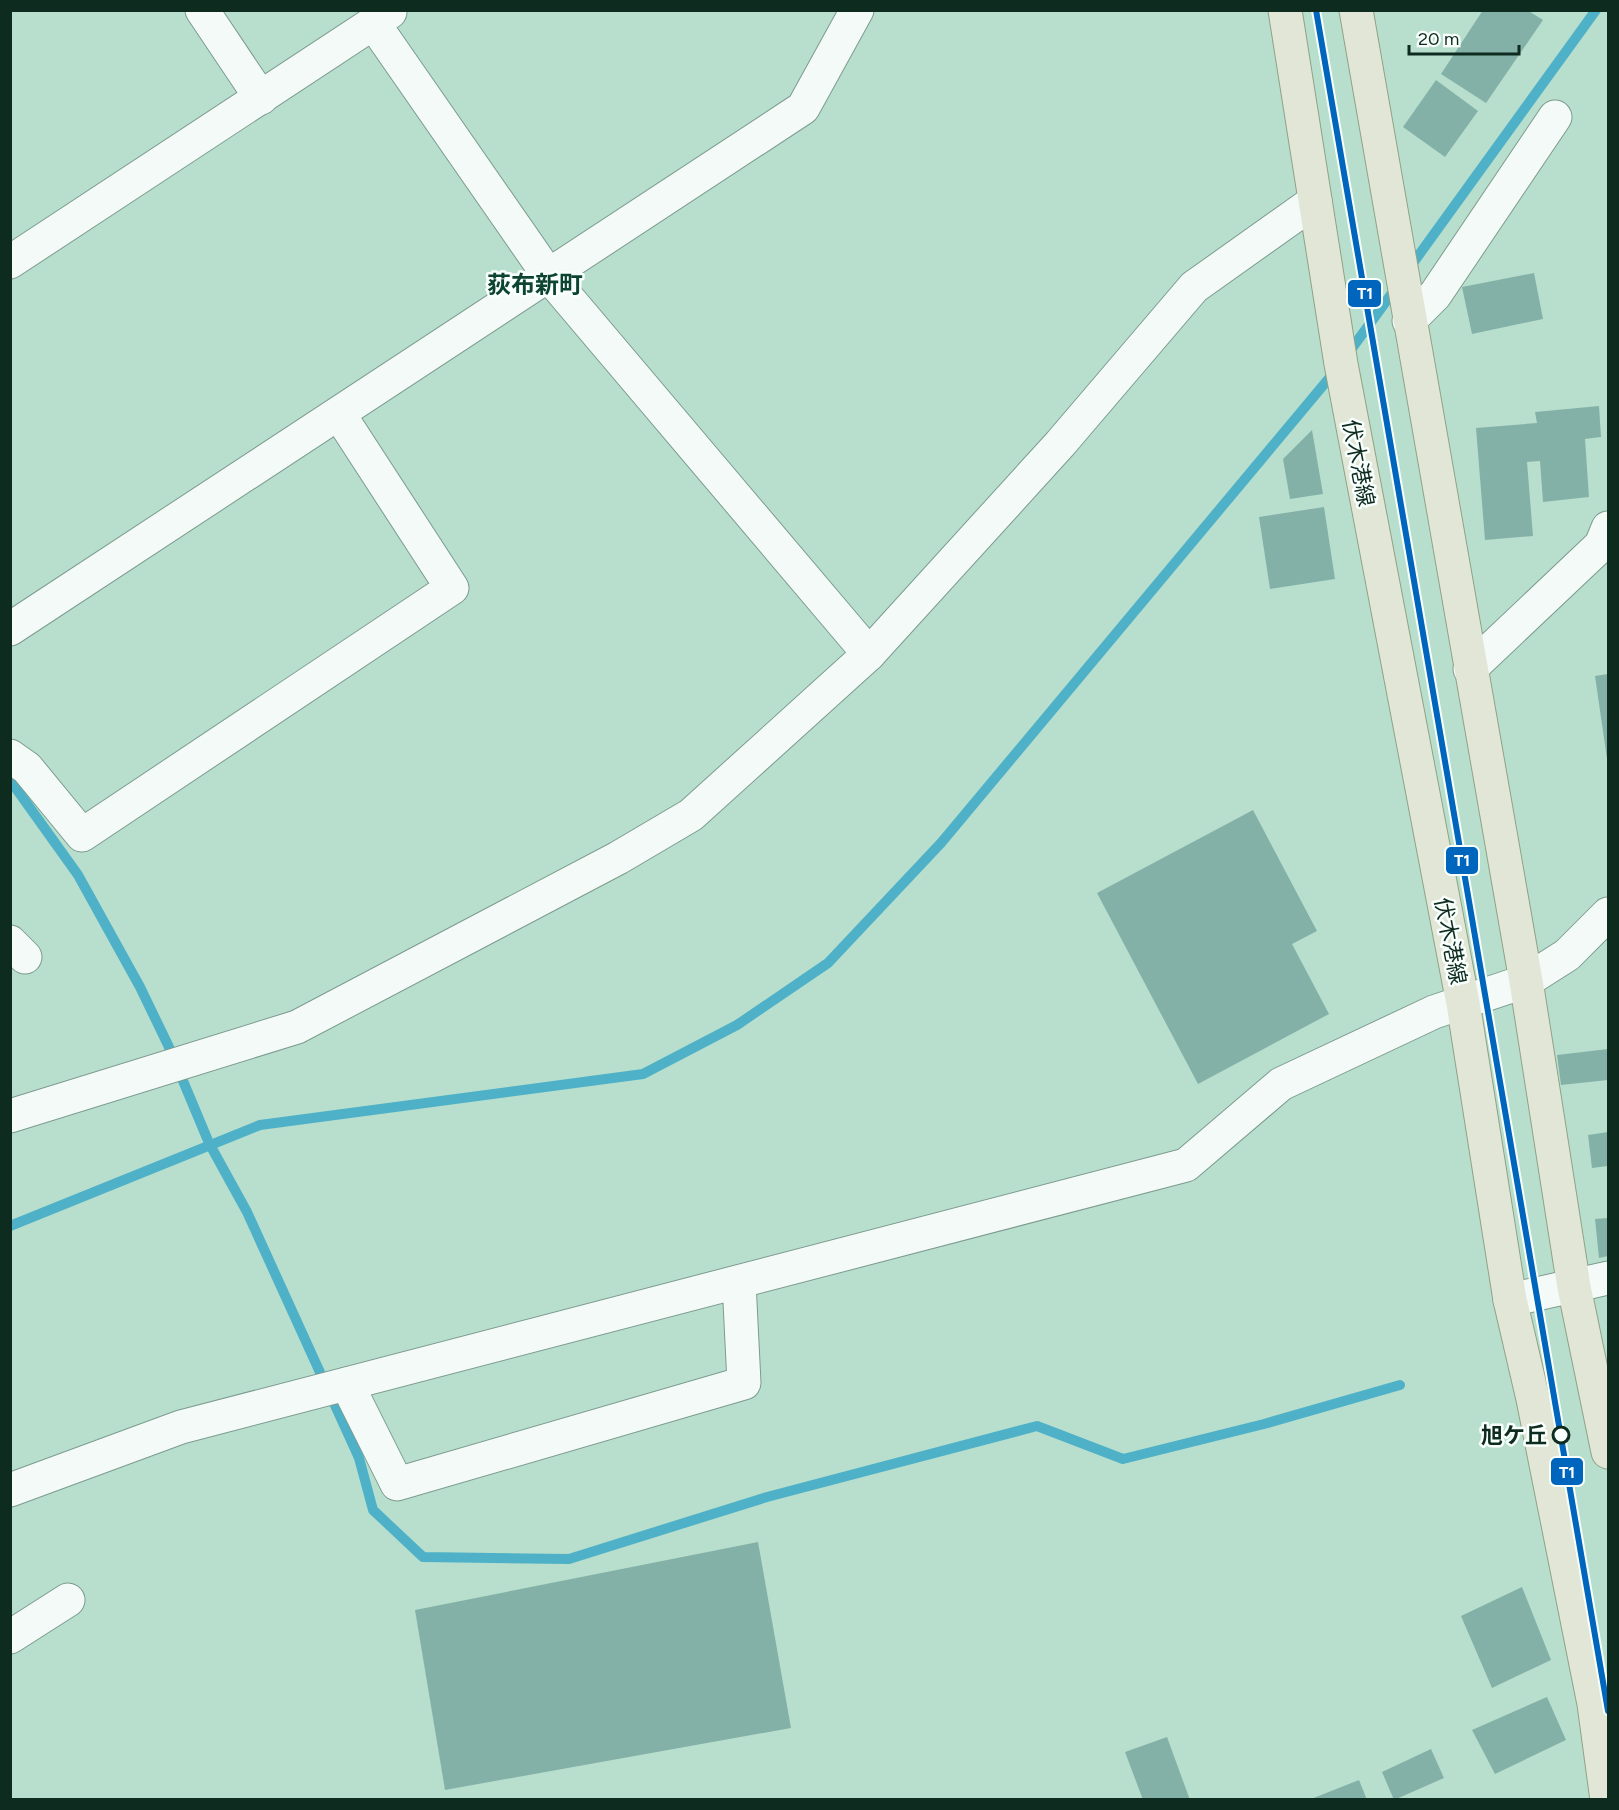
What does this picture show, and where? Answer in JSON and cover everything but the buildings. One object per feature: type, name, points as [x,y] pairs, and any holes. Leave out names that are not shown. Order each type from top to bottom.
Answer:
[{"type":"main road","name":"伏木港線","points":[[1285,10],[1341,364],[1463,1003],[1510,1300],[1533,1399],[1594,1704],[1607,1800]]},
{"type":"main road","points":[[1356,10],[1526,981],[1574,1287],[1608,1452]]},
{"type":"street","points":[[202,10],[261,98]]},
{"type":"street","points":[[10,629],[803,108],[857,10]]},
{"type":"street","points":[[10,262],[383,17],[549,276],[869,654]]},
{"type":"street","points":[[1409,321],[1435,295],[1555,117]]},
{"type":"street","points":[[10,1116],[297,1027],[618,858],[691,815],[869,654],[1060,444],[1194,286],[1315,201]]},
{"type":"street","points":[[10,756],[27,768],[82,835],[452,588],[339,414]]},
{"type":"street","points":[[1470,669],[1601,545],[1608,528]]},
{"type":"street","points":[[10,1490],[181,1427],[1186,1164],[1281,1084],[1434,1012],[1526,981],[1567,955],[1607,918]]},
{"type":"street","points":[[1510,1300],[1608,1278]]},
{"type":"street","points":[[347,1384],[397,1484],[744,1383],[739,1281]]},
{"type":"street","points":[[10,1636],[68,1600]]},
{"type":"waterway","points":[[1408,270],[1596,10]]},
{"type":"waterway","points":[[1347,355],[1398,285]]},
{"type":"waterway","points":[[10,1226],[260,1125],[643,1074],[737,1025],[828,963],[941,843],[1336,370]]},
{"type":"waterway","points":[[10,780],[78,875],[140,987],[168,1045],[209,1143],[247,1212],[359,1458],[373,1510],[423,1557],[569,1559],[767,1497],[1037,1426],[1123,1459],[1264,1424],[1400,1385]]},
{"type":"tram line","points":[[1316,10],[1608,1711]]},
{"type":"transit line","name":"T1","points":[[1316,10],[1608,1711]]},
{"type":"place","name":"旭ケ丘","points":[[1561,1435]]},
{"type":"district","name":"荻布新町","points":[[535,285]]}]
